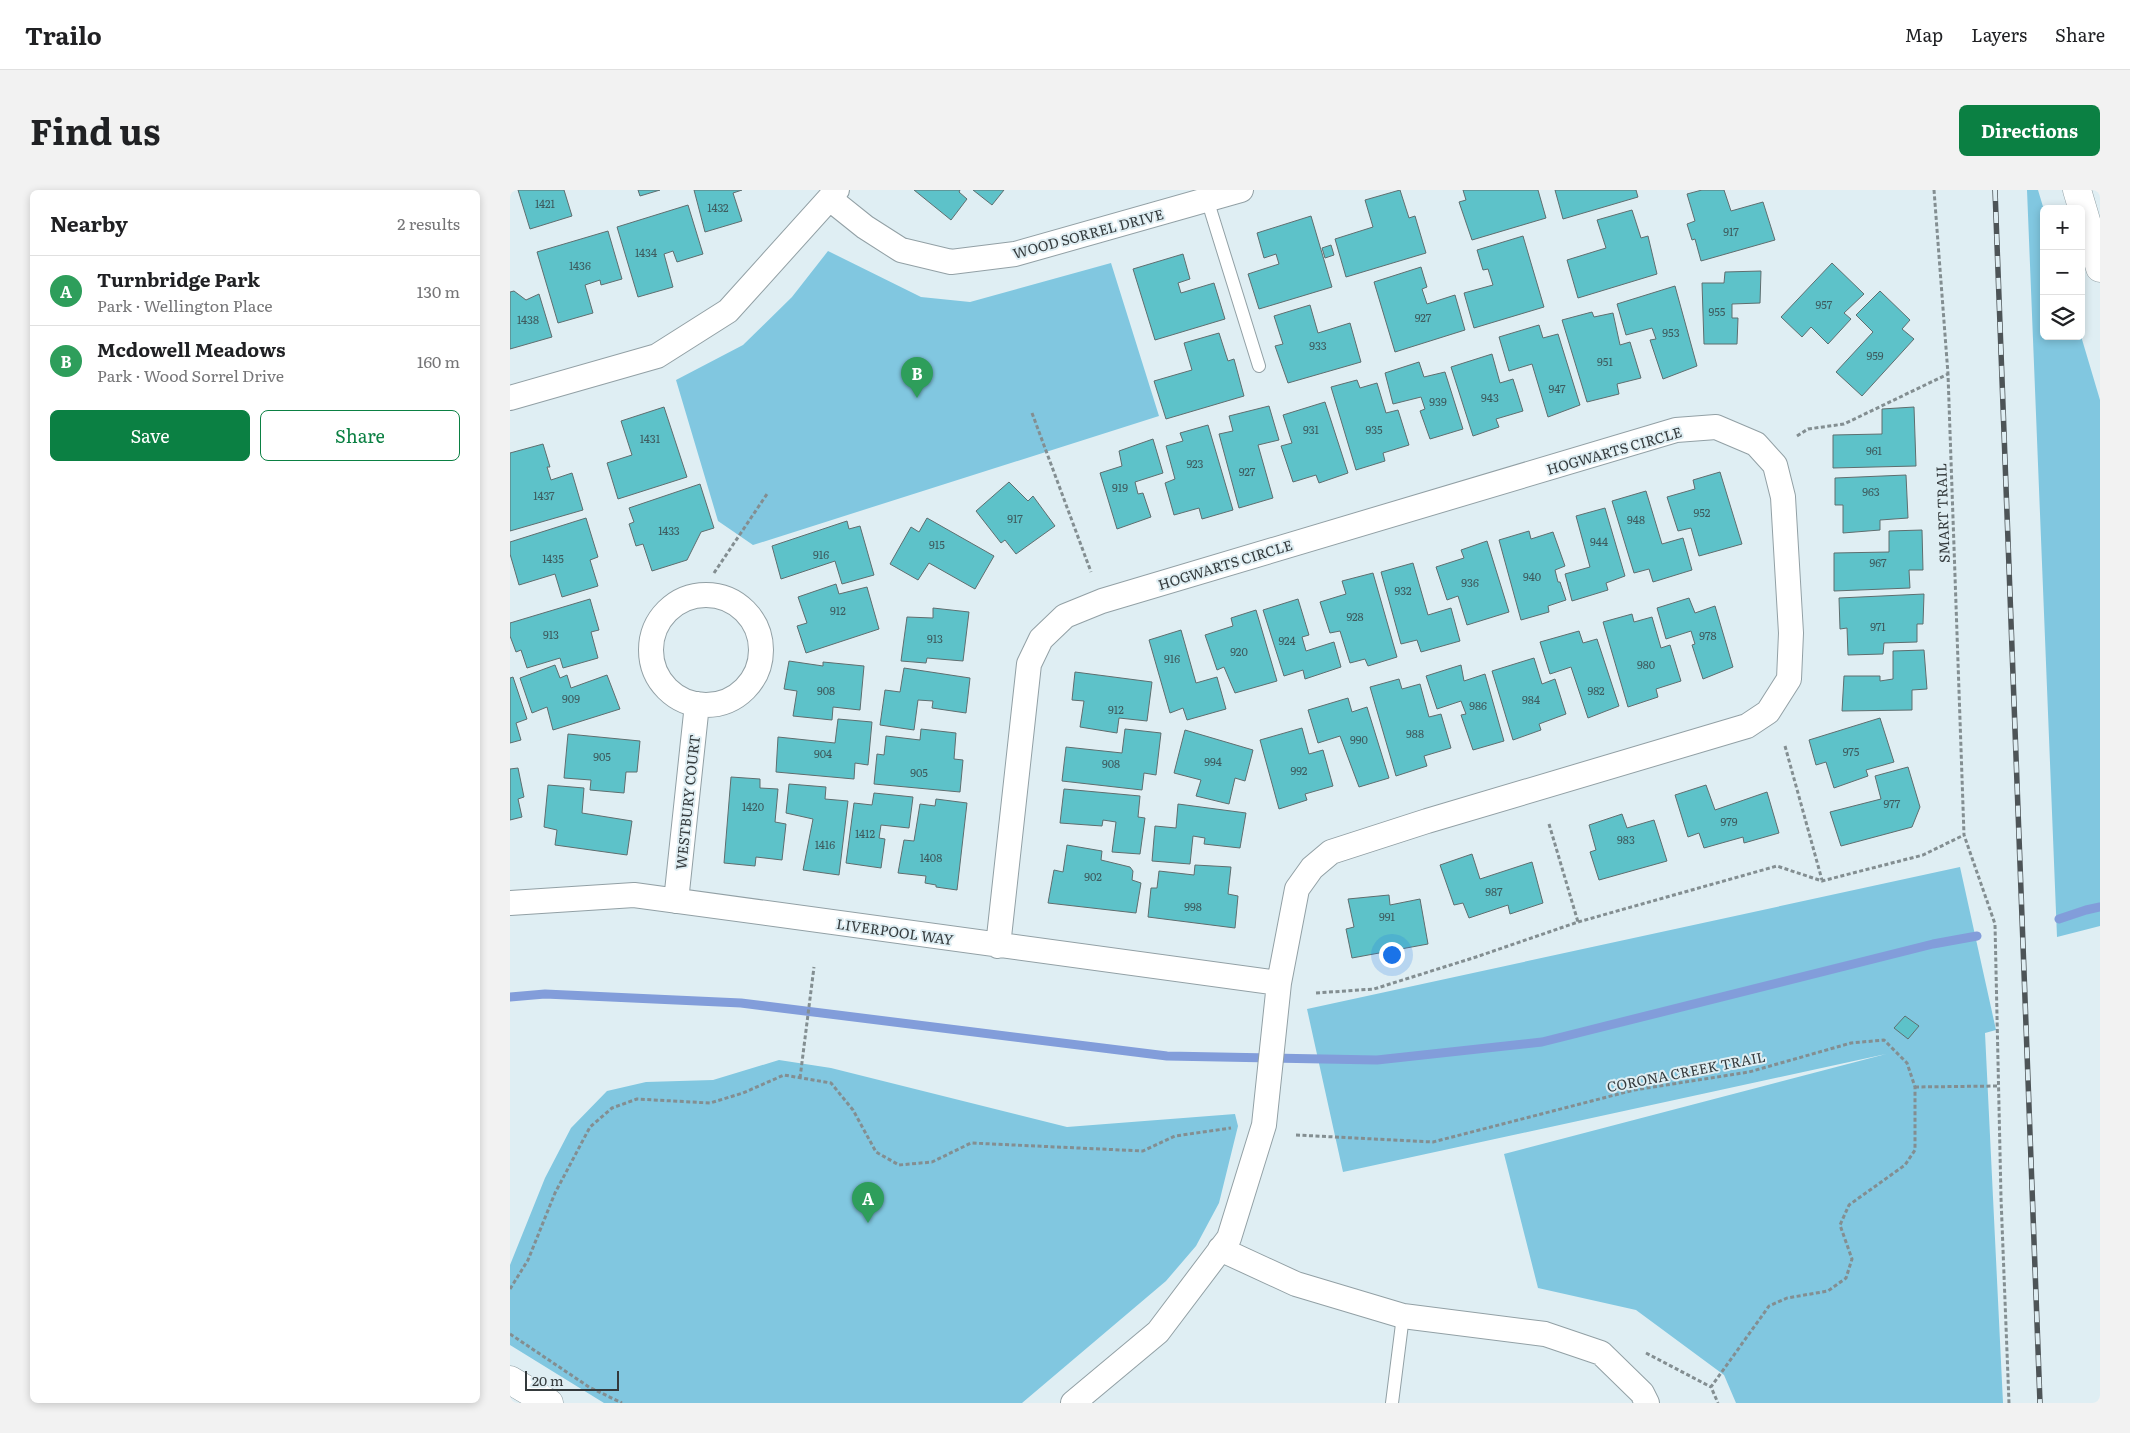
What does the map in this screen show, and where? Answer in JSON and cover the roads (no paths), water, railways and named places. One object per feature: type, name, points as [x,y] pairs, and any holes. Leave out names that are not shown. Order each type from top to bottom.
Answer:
[{"type":"main road","points":[[2077,190],[2100,268]]},
{"type":"main road","points":[[510,1380],[549,1403]]},
{"type":"street","name":"WOOD SORREL DRIVE","points":[[834,194],[865,227],[901,250],[951,262],[1015,254],[1240,190]]},
{"type":"street","points":[[510,398],[657,356],[728,311],[834,194]]},
{"type":"street","name":"HOGWARTS CIRCLE","points":[[998,946],[1029,664],[1040,639],[1066,616],[1102,601],[1676,430],[1716,427],[1756,444],[1775,465],[1783,497],[1791,633],[1789,679],[1768,712],[1747,726],[1713,737],[1331,852],[1312,868],[1297,889],[1279,983],[1264,1125],[1229,1238],[1158,1332],[1073,1403]]},
{"type":"street","points":[[700,595],[717,595],[733,602],[746,612],[756,627],[761,643],[760,660],[755,676],[744,689],[731,699],[714,704],[698,704],[680,699],[666,688],[656,674],[651,657],[652,639],[658,623],[668,609],[683,599],[700,595]]},
{"type":"street","name":"WESTBURY COURT","points":[[676,900],[698,704]]},
{"type":"street","name":"LIVERPOOL WAY","points":[[510,903],[634,895],[1279,983]]},
{"type":"street","points":[[1220,1249],[1296,1284],[1403,1316],[1545,1334],[1601,1353],[1642,1393],[1647,1403]]},
{"type":"lane","points":[[1207,200],[1259,366]]},
{"type":"lane","points":[[1392,1403],[1403,1316]]},
{"type":"waterway","points":[[2059,919],[2100,907]]},
{"type":"waterway","points":[[510,997],[545,994],[741,1003],[1167,1056],[1377,1060],[1542,1042],[1933,944],[1977,936]]},
{"type":"railway","points":[[1995,190],[2040,1403]]},
{"type":"place","name":"Mcdowell Meadows","points":[[917,398]]},
{"type":"place","name":"Turnbridge Park","points":[[868,1223]]}]
